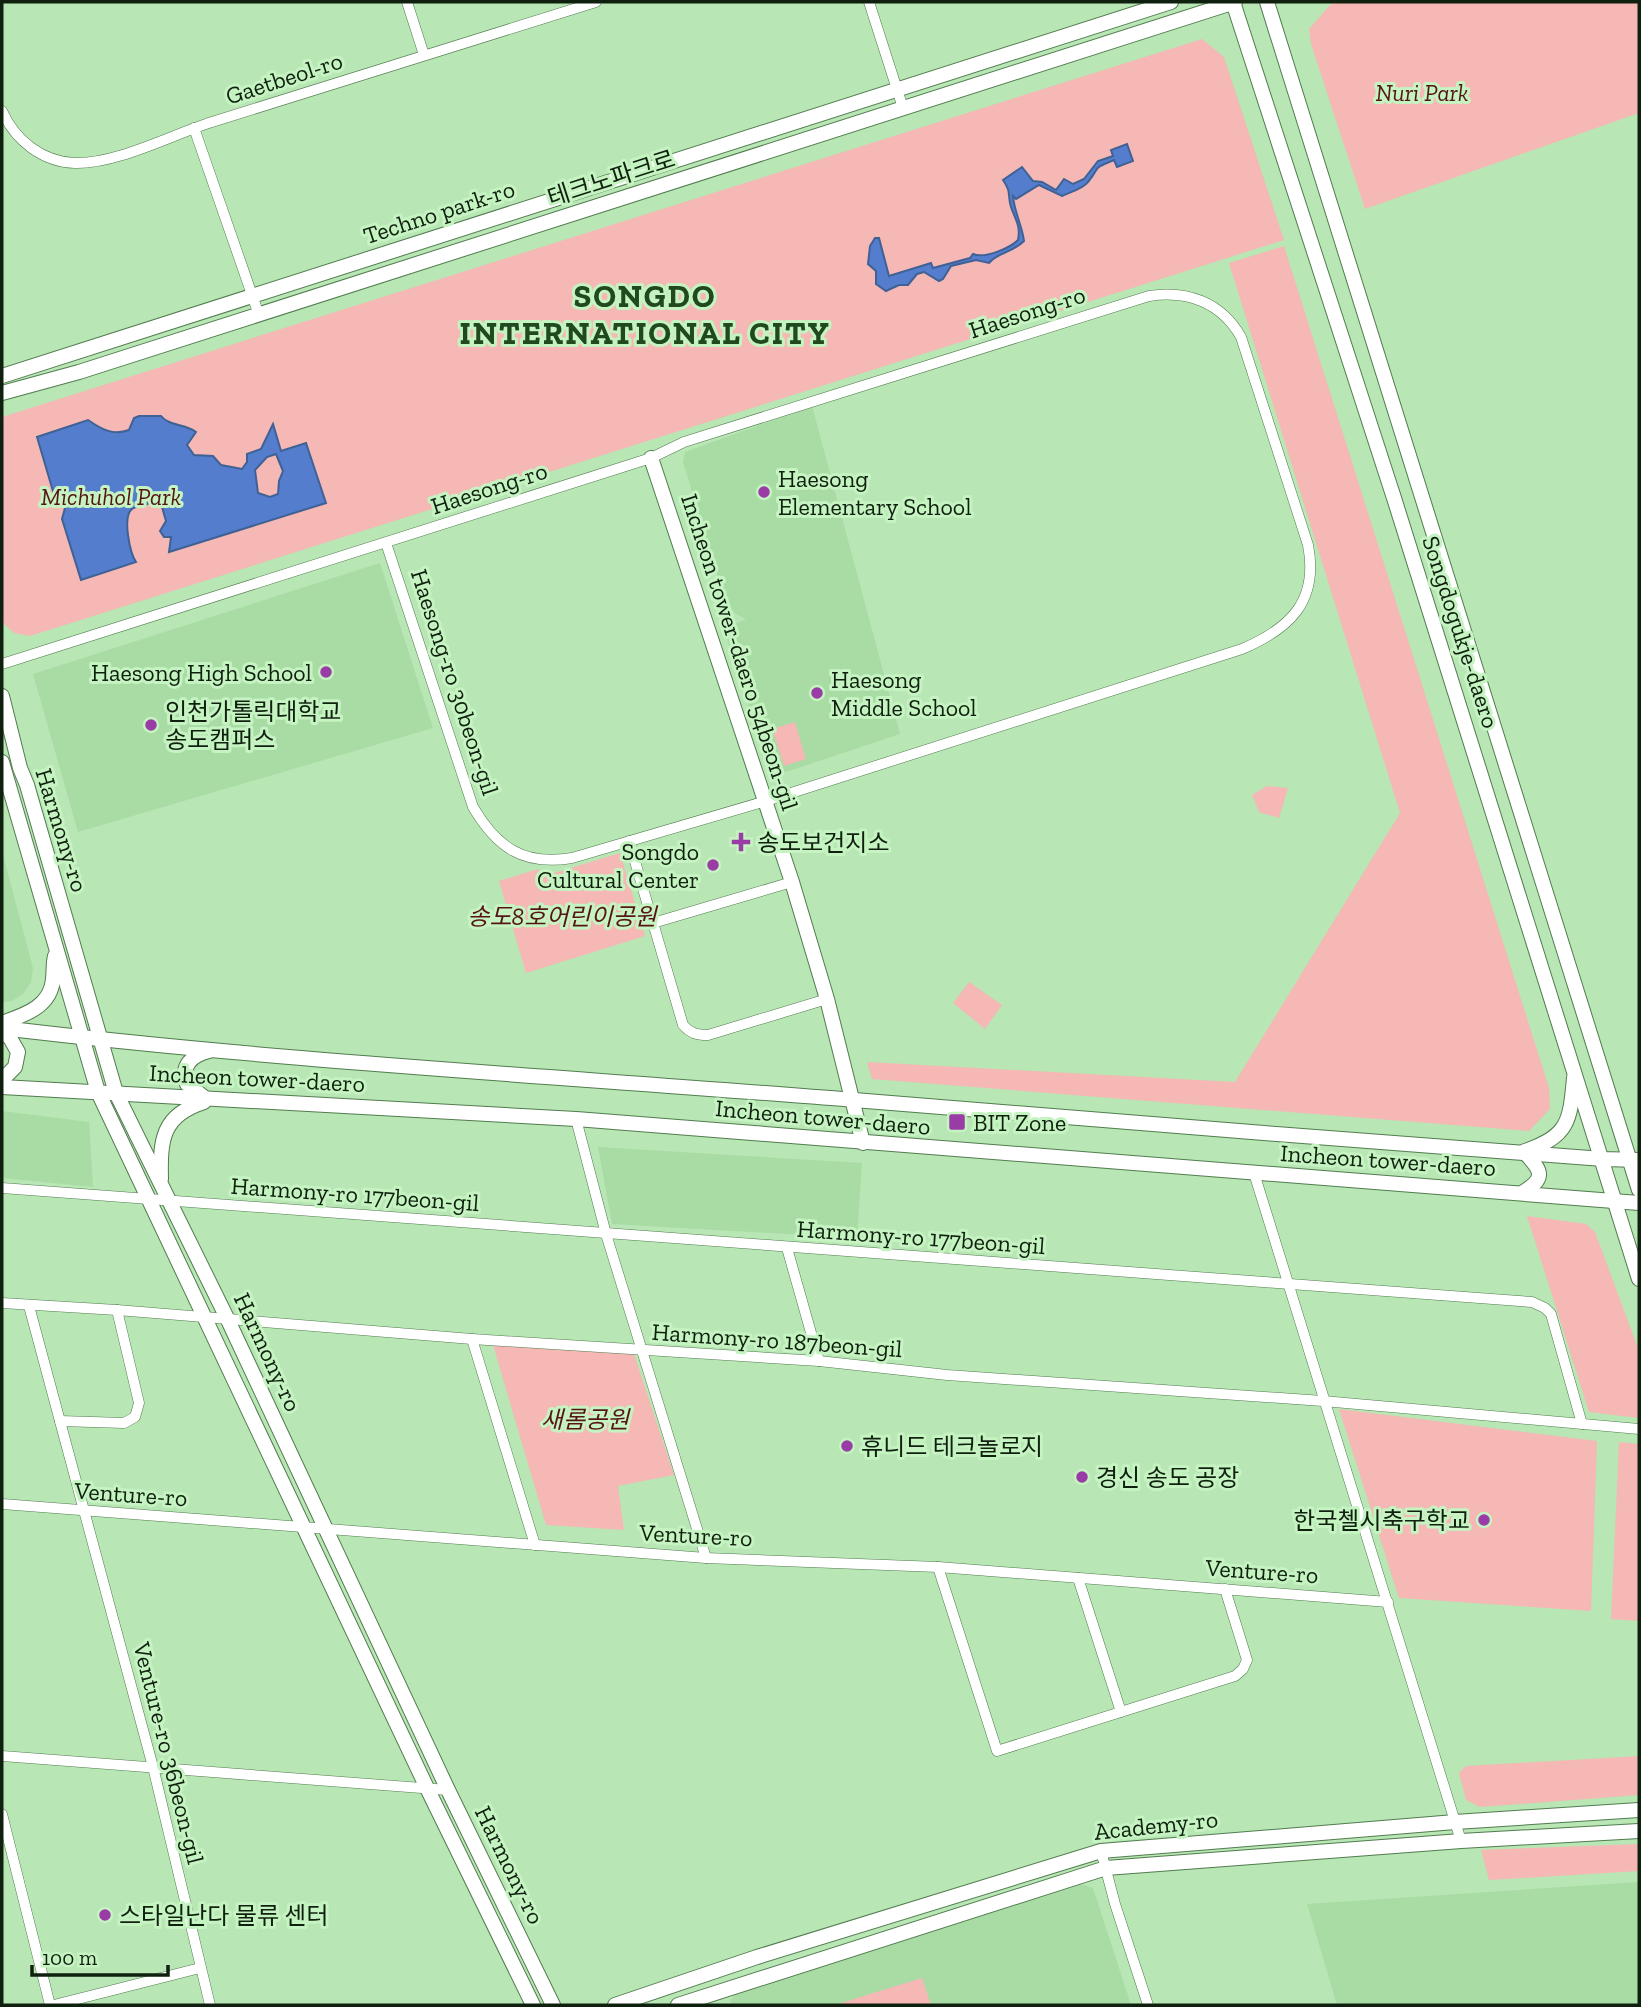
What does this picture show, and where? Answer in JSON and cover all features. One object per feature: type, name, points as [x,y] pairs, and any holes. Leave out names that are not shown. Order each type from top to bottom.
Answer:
[{"type":"main road","name":"Techno park-ro","points":[[2,376],[1171,2]]},
{"type":"main road","name":"Songdogukje-daero","points":[[1234,2],[1390,485],[1639,1279]]},
{"type":"main road","name":"테크노파크로","points":[[2,393],[79,372],[259,315],[1234,2]]},
{"type":"main road","name":"Songdogukje-daero","points":[[1267,2],[1634,1159],[1639,1190]]},
{"type":"main road","name":"Incheon tower-daero 54beon-gil","points":[[651,458],[792,882],[827,999],[863,1143]]},
{"type":"main road","name":"Harmony-ro","points":[[2,696],[20,768],[116,1093],[227,1318],[448,1790],[553,2005]]},
{"type":"main road","name":"Harmony-ro","points":[[2,762],[98,1092],[427,1788],[533,2005]]},
{"type":"main road","points":[[2,1080],[15,1067],[18,1052],[2,1028],[32,1012],[43,1002],[53,980],[52,967],[57,952]]},
{"type":"main road","name":"Incheon tower-daero","points":[[2,1028],[99,1040],[566,1080],[1603,1160],[1634,1159]]},
{"type":"main road","points":[[210,1098],[187,1084],[185,1071],[194,1056],[214,1049]]},
{"type":"main road","points":[[1522,1193],[1536,1184],[1540,1175],[1538,1167],[1523,1154],[1558,1136],[1566,1126],[1570,1114],[1574,1069]]},
{"type":"main road","name":"Incheon tower-daero","points":[[2,1087],[576,1119],[1639,1203]]},
{"type":"main road","points":[[161,1184],[160,1148],[165,1131],[176,1116],[188,1107],[210,1098]]},
{"type":"main road","name":"Academy-ro","points":[[615,2005],[757,1957],[1101,1851],[1639,1810]]},
{"type":"main road","name":"Academy-ro","points":[[678,2005],[718,1999],[1106,1868],[1461,1841],[1639,1831]]},
{"type":"street","points":[[407,2],[424,55]]},
{"type":"street","name":"Gaetbeol-ro","points":[[2,111],[14,132],[31,148],[51,158],[74,163],[102,161],[194,128],[596,2]]},
{"type":"street","points":[[869,2],[903,108]]},
{"type":"street","points":[[194,128],[259,315]]},
{"type":"street","name":"Haesong-ro","points":[[2,664],[651,458],[684,442],[1149,296],[1183,294],[1207,304],[1235,327],[1310,556],[1306,593],[1286,624],[1270,636],[1242,649],[766,801]]},
{"type":"street","name":"Haesong-ro 30beon-gil","points":[[386,543],[473,807],[488,831],[511,850],[538,859],[572,858],[766,801]]},
{"type":"street","points":[[629,841],[683,1025],[694,1034],[708,1035],[827,999]]},
{"type":"street","points":[[653,923],[792,882]]},
{"type":"street","points":[[576,1119],[606,1234],[706,1558]]},
{"type":"street","points":[[1254,1173],[1461,1841]]},
{"type":"street","name":"Harmony-ro 177beon-gil","points":[[2,1188],[1532,1302],[1551,1314],[1582,1424]]},
{"type":"street","points":[[787,1248],[819,1361]]},
{"type":"street","name":"Harmony-ro 187beon-gil","points":[[2,1303],[227,1318],[472,1339],[819,1361],[947,1375],[1323,1401],[1639,1429]]},
{"type":"street","name":"Venture-ro 36beon-gil","points":[[29,1306],[153,1767],[211,2005]]},
{"type":"street","points":[[60,1421],[124,1423],[135,1417],[139,1403],[117,1310]]},
{"type":"street","points":[[472,1339],[536,1545]]},
{"type":"street","name":"Venture-ro","points":[[2,1504],[706,1558],[938,1567],[1388,1602]]},
{"type":"street","points":[[938,1567],[997,1751],[1235,1676],[1243,1670],[1247,1660],[1225,1589]]},
{"type":"street","points":[[1078,1578],[1121,1712]]},
{"type":"street","points":[[2,1756],[448,1790]]},
{"type":"street","points":[[2,1814],[52,2005],[200,1968]]},
{"type":"street","points":[[1101,1851],[1148,2005]]},
{"type":"shaded area","points":[[812,406],[900,734],[771,777],[727,638],[735,624],[746,619],[726,604],[683,462],[685,452]]},
{"type":"shaded area","points":[[380,563],[433,728],[78,832],[33,674]]},
{"type":"shaded area","points":[[2,851],[33,968],[31,982],[23,994],[12,1001],[2,1002]]},
{"type":"shaded area","points":[[2,1111],[89,1122],[93,1187],[2,1178]]},
{"type":"shaded area","points":[[598,1147],[862,1163],[857,1238],[612,1224]]},
{"type":"shaded area","points":[[1072,1881],[1093,1888],[1131,2005],[731,2005],[730,2000],[744,1986]]},
{"type":"shaded area","points":[[1639,1882],[1639,2005],[1337,2005],[1307,1904]]},
{"type":"green space","name":"Nuri Park","points":[[1338,2],[1639,2],[1639,113],[1365,209],[1311,44],[1309,29],[1330,5]]},
{"type":"green space","name":"Michuhol Park","points":[[1202,39],[1224,57],[1284,240],[30,636],[14,633],[2,622],[2,417]]},
{"type":"green space","points":[[1284,246],[1549,1088],[1550,1109],[1529,1131],[872,1079],[867,1062],[1235,1082],[1400,813],[1229,263]]},
{"type":"green space","points":[[795,722],[806,759],[784,766],[772,729]]},
{"type":"green space","points":[[1267,786],[1288,788],[1279,818],[1259,812],[1252,795]]},
{"type":"green space","name":"송도8호어린이공원","points":[[620,853],[645,936],[526,973],[499,881],[538,869],[541,877]]},
{"type":"green space","points":[[969,982],[1002,1005],[985,1029],[953,1003]]},
{"type":"green space","points":[[1527,1216],[1586,1224],[1595,1232],[1639,1351],[1639,1418],[1589,1412]]},
{"type":"green space","name":"새롬공원","points":[[493,1345],[634,1354],[674,1475],[618,1486],[624,1530],[546,1525]]},
{"type":"green space","name":"한국첼시축구학교","points":[[1339,1409],[1597,1441],[1591,1611],[1399,1598]]},
{"type":"green space","points":[[1619,1442],[1639,1444],[1639,1621],[1611,1619]]},
{"type":"green space","points":[[1639,1756],[1639,1795],[1480,1807],[1466,1800],[1459,1773],[1466,1766]]},
{"type":"green space","points":[[1639,1844],[1639,1871],[1489,1880],[1481,1850]]},
{"type":"green space","points":[[922,1978],[931,2005],[841,2005],[841,2003]]},
{"type":"water","points":[[1127,144],[1133,161],[1117,167],[1114,160],[1102,165],[1086,184],[1076,190],[1062,196],[1039,185],[1016,199],[1013,196],[1024,241],[989,263],[976,260],[951,266],[939,281],[924,272],[917,274],[908,285],[899,285],[886,291],[876,284],[876,271],[868,264],[870,246],[875,238],[879,238],[889,276],[931,263],[933,268],[970,258],[973,254],[997,252],[1018,240],[1019,235],[1003,180],[1022,167],[1033,181],[1042,182],[1056,190],[1064,179],[1073,184],[1084,179],[1098,161],[1113,156],[1111,150]]},
{"type":"water","points":[[161,416],[168,422],[192,429],[196,432],[187,445],[194,455],[213,456],[221,465],[242,469],[247,462],[247,454],[261,449],[273,424],[281,451],[306,443],[326,503],[169,552],[171,537],[164,537],[160,531],[166,521],[162,507],[153,501],[135,507],[129,513],[128,535],[136,562],[81,580],[62,519],[65,508],[55,498],[37,437],[88,420],[107,431],[123,432],[129,430],[134,418]],"holes":[[[276,454],[283,471],[278,494],[270,497],[258,493],[255,470],[267,457]]]},
{"type":"place","name":"Haesong Elementary School","points":[[764,492]]},
{"type":"place","name":"Haesong High School","points":[[326,672]]},
{"type":"place","name":"Haesong Middle School","points":[[817,693]]},
{"type":"place","name":"인천가톨릭대학교 송도캠퍼스","points":[[151,725]]},
{"type":"place","name":"송도보건지소","points":[[741,842]]},
{"type":"place","name":"Songdo Cultural Center","points":[[713,865]]},
{"type":"place","name":"BIT Zone","points":[[957,1122]]},
{"type":"place","name":"휴니드 테크놀로지","points":[[847,1446]]},
{"type":"place","name":"경신 송도 공장","points":[[1082,1477]]},
{"type":"place","name":"한국첼시축구학교","points":[[1484,1520]]},
{"type":"place","name":"스타일난다 물류 센터","points":[[105,1915]]},
{"type":"district","name":"SONGDO INTERNATIONAL CITY","points":[[645,314]]}]
